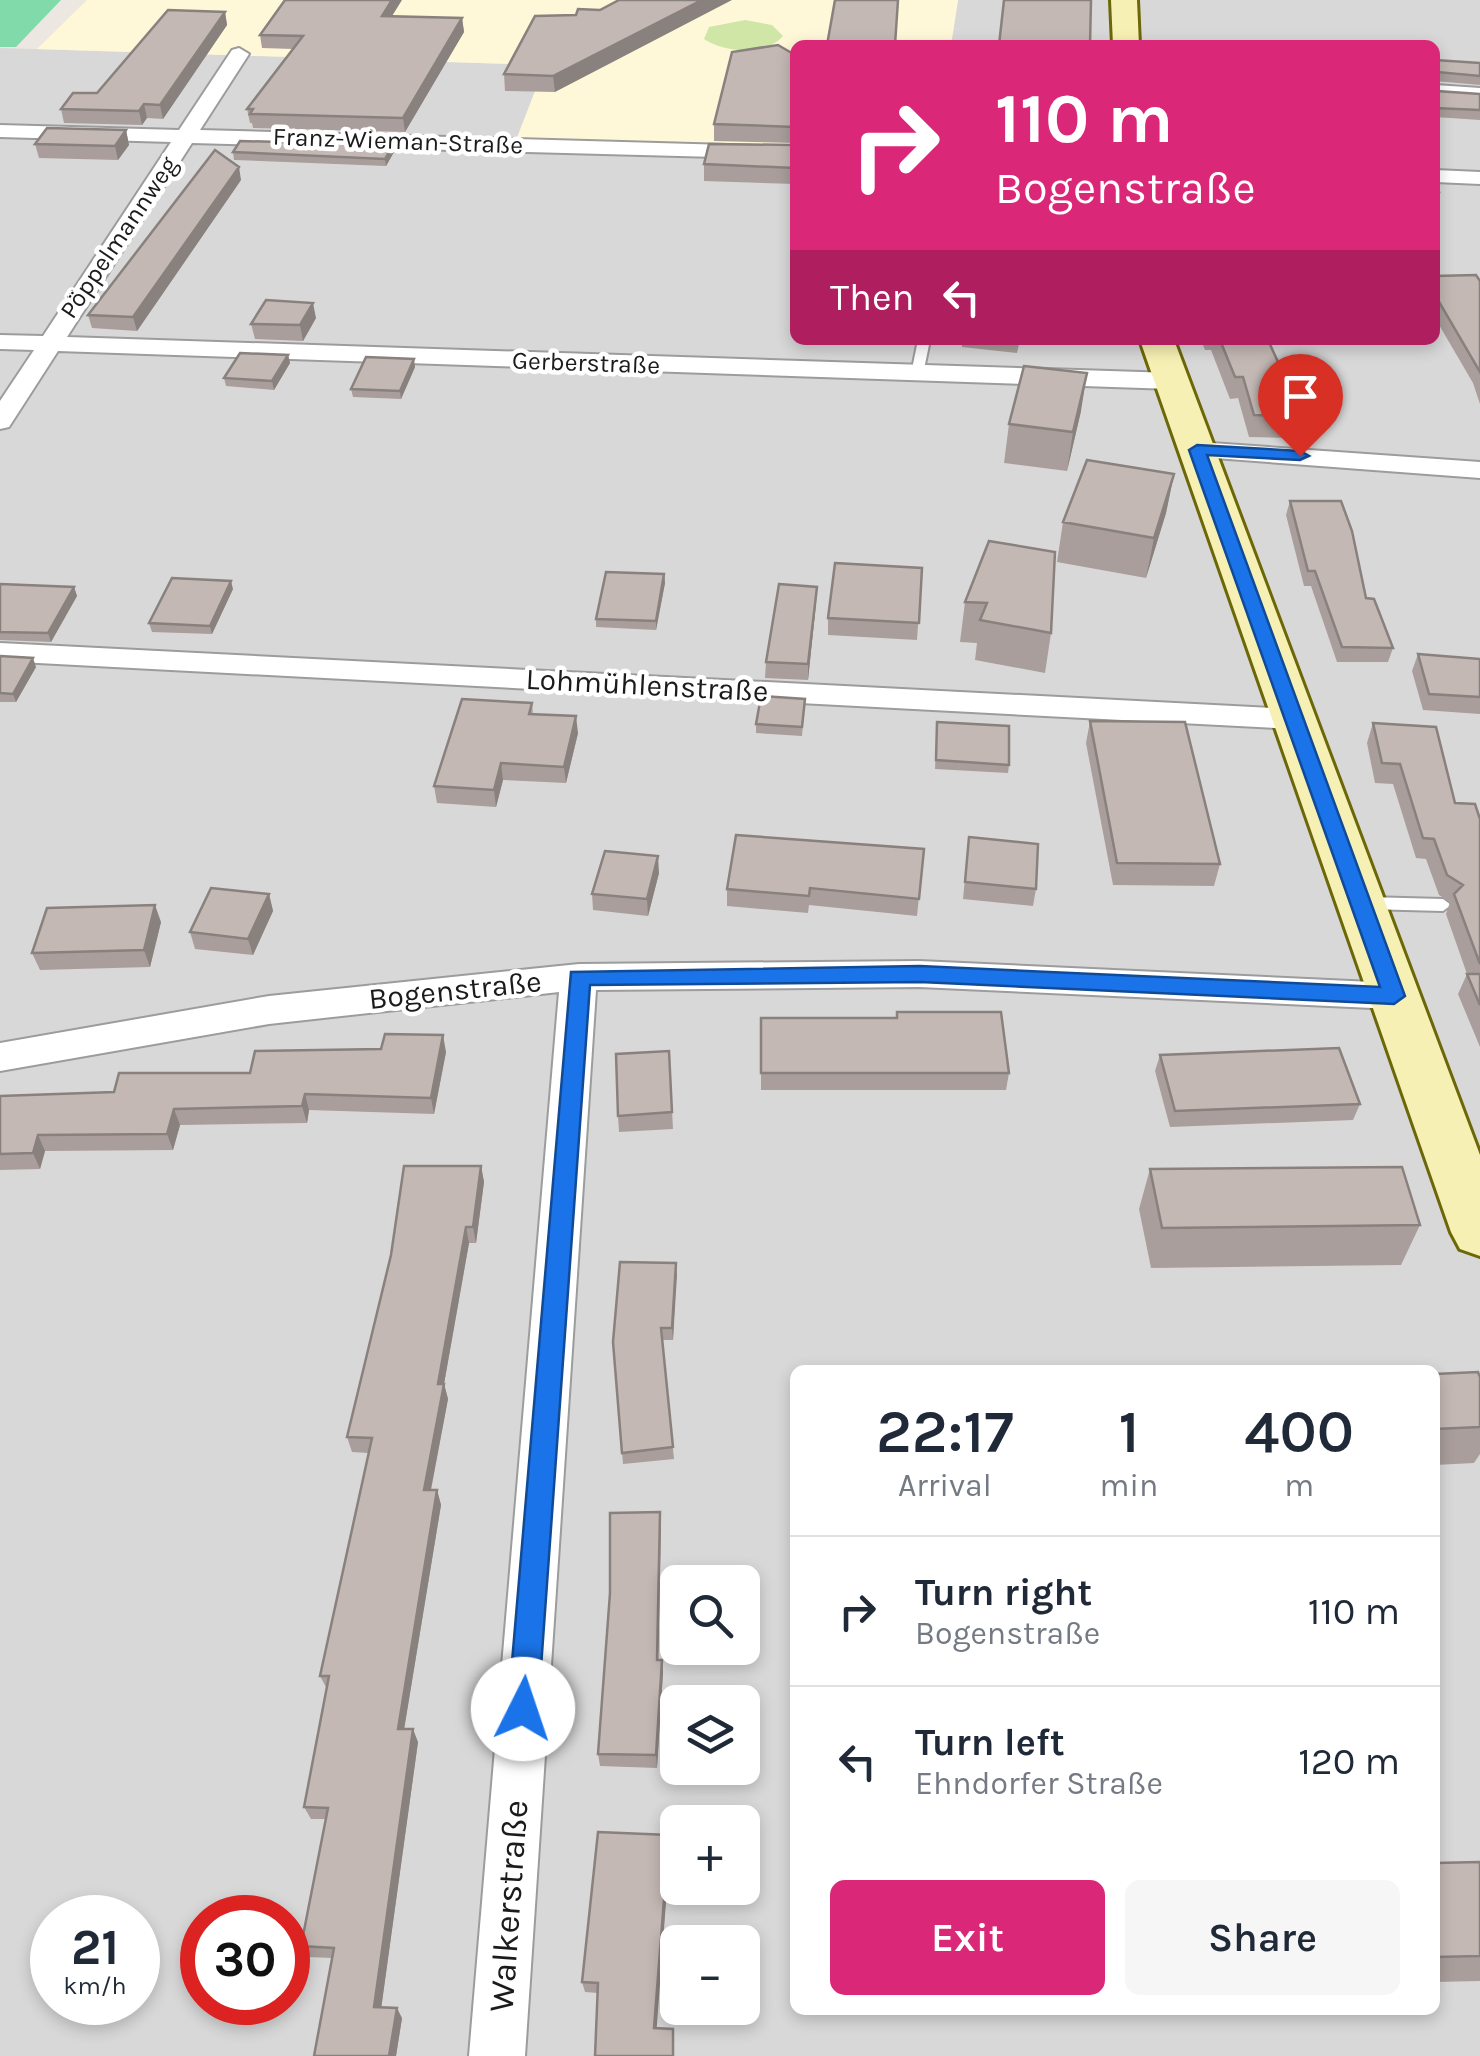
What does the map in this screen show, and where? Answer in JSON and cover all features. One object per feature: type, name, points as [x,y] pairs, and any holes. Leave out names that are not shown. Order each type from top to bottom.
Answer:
[{"type":"street","points":[[1124,0],[1126,40]]},
{"type":"street","name":"Pöppelmannweg","points":[[0,421],[238,54]]},
{"type":"street","points":[[1440,91],[1480,94]]},
{"type":"street","name":"Franz-Wieman-Straße","points":[[0,130],[790,154]]},
{"type":"street","points":[[1440,176],[1480,178]]},
{"type":"street","name":"Gerberstraße","points":[[0,342],[918,374],[1165,361]]},
{"type":"street","points":[[1165,361],[1480,1232]]},
{"type":"street","points":[[1197,450],[1480,470]]},
{"type":"street","name":"Lohmühlenstraße","points":[[0,652],[1294,719]]},
{"type":"street","name":"Bogenstraße","points":[[0,1058],[269,1010],[579,977],[920,974],[1394,996]]},
{"type":"street","name":"Walkerstraße","points":[[497,2056],[579,977]]},
{"type":"lane","points":[[918,374],[923,345]]},
{"type":"lane","points":[[1360,903],[1443,905]]},
{"type":"shaded area","points":[[87,0],[958,0],[952,40],[790,40],[790,147],[517,138],[545,65],[37,49]]},
{"type":"shaded area","points":[[958,0],[1480,0],[1480,2056],[0,2056],[0,48],[546,65],[517,137],[790,147],[790,345],[1440,345],[1440,40],[952,40]]},
{"type":"green space","points":[[0,0],[61,0],[16,47],[0,47]]},
{"type":"green space","points":[[745,20],[772,25],[783,36],[766,47],[745,50],[704,39],[709,27]]},
{"type":"building","points":[[285,0],[392,0],[382,16],[462,18],[403,118],[250,114],[253,109],[247,109],[303,36],[260,35]]},
{"type":"building","points":[[619,0],[702,0],[553,76],[504,74],[535,16],[576,15],[578,9],[600,10]]},
{"type":"building","points":[[835,0],[898,0],[895,40],[828,40]]},
{"type":"building","points":[[1004,0],[1091,0],[1090,40],[1000,40]]},
{"type":"building","points":[[168,10],[225,12],[160,105],[144,104],[139,111],[61,109],[73,93],[97,93]]},
{"type":"building","points":[[778,45],[790,52],[790,127],[714,124],[732,52]]},
{"type":"building","points":[[1440,60],[1480,63],[1480,76],[1440,72]]},
{"type":"building","points":[[1440,91],[1480,94],[1480,110],[1440,108]]},
{"type":"building","points":[[47,128],[126,130],[115,146],[35,144]]},
{"type":"building","points":[[240,141],[393,145],[385,159],[233,152]]},
{"type":"building","points":[[709,144],[790,145],[790,168],[704,164]]},
{"type":"building","points":[[215,150],[239,167],[133,317],[88,315]]},
{"type":"building","points":[[1476,275],[1480,281],[1480,372],[1440,304],[1440,276]]},
{"type":"building","points":[[266,300],[313,303],[300,325],[251,324]]},
{"type":"building","points":[[1222,345],[1270,345],[1294,416],[1254,415],[1243,377],[1235,377]]},
{"type":"building","points":[[240,353],[288,355],[272,381],[224,378]]},
{"type":"building","points":[[366,357],[414,359],[400,391],[351,389]]},
{"type":"building","points":[[1024,366],[1087,373],[1073,432],[1009,424]]},
{"type":"building","points":[[1087,460],[1174,474],[1154,538],[1063,522]]},
{"type":"building","points":[[1290,501],[1341,501],[1352,531],[1366,598],[1374,599],[1393,648],[1342,647],[1315,571],[1308,571]]},
{"type":"building","points":[[989,541],[1055,552],[1051,633],[980,620],[987,603],[965,602]]},
{"type":"building","points":[[835,563],[922,568],[919,623],[828,618]]},
{"type":"building","points":[[606,572],[664,574],[656,621],[596,619]]},
{"type":"building","points":[[172,578],[231,581],[210,626],[149,623]]},
{"type":"building","points":[[0,584],[74,587],[48,633],[0,632]]},
{"type":"building","points":[[779,584],[817,587],[808,664],[766,662]]},
{"type":"building","points":[[1418,654],[1480,659],[1480,697],[1429,694]]},
{"type":"building","points":[[0,656],[33,658],[13,694],[0,693]]},
{"type":"building","points":[[761,696],[805,699],[802,727],[756,724]]},
{"type":"building","points":[[462,699],[532,703],[529,714],[576,716],[564,767],[501,763],[494,790],[434,786]]},
{"type":"building","points":[[1090,721],[1185,722],[1220,864],[1117,863]]},
{"type":"building","points":[[937,722],[1009,726],[1009,765],[936,760]]},
{"type":"building","points":[[1373,723],[1436,727],[1455,803],[1475,804],[1480,819],[1480,964],[1454,894],[1463,885],[1447,875],[1434,839],[1423,838],[1400,764],[1382,763]]},
{"type":"building","points":[[736,835],[924,849],[919,899],[810,888],[809,896],[727,889]]},
{"type":"building","points":[[969,837],[1038,844],[1036,889],[965,882]]},
{"type":"building","points":[[605,851],[658,856],[647,899],[592,894]]},
{"type":"building","points":[[211,888],[269,894],[248,939],[190,932]]},
{"type":"building","points":[[155,905],[144,950],[32,953],[47,908]]},
{"type":"building","points":[[1467,974],[1480,974],[1480,1005]]},
{"type":"building","points":[[897,1012],[1001,1012],[1009,1073],[761,1073],[761,1018],[897,1018]]},
{"type":"building","points":[[385,1034],[443,1035],[431,1098],[305,1094],[302,1106],[174,1109],[167,1134],[38,1135],[33,1153],[0,1154],[0,1096],[114,1092],[119,1073],[250,1073],[255,1051],[381,1049]]},
{"type":"building","points":[[1339,1048],[1360,1104],[1175,1111],[1160,1055]]},
{"type":"building","points":[[669,1051],[672,1112],[618,1116],[616,1054]]},
{"type":"building","points":[[404,1166],[481,1166],[473,1227],[466,1227],[438,1384],[444,1384],[424,1490],[437,1490],[398,1729],[413,1729],[374,2007],[397,2008],[389,2056],[314,2056],[334,1948],[310,1947],[310,1900],[328,1808],[304,1807],[329,1676],[320,1676],[372,1438],[347,1437],[391,1255]]},
{"type":"building","points":[[1402,1167],[1420,1225],[1162,1228],[1150,1169]]},
{"type":"building","points":[[620,1262],[676,1263],[672,1328],[661,1328],[673,1447],[622,1453],[613,1342]]},
{"type":"building","points":[[1478,1372],[1480,1427],[1440,1429],[1440,1374]]},
{"type":"building","points":[[660,1512],[657,1660],[662,1665],[656,1755],[598,1754],[610,1593],[610,1513]]},
{"type":"building","points":[[598,1832],[660,1835],[660,1905],[664,1905],[654,2028],[673,2029],[673,2056],[595,2056],[598,1983],[582,1982]]},
{"type":"building","points":[[1480,1862],[1480,1956],[1440,1957],[1440,1863]]},
{"type":"route","points":[[523,1709],[579,977],[920,974],[1394,996],[1197,450],[1300,456]]}]
